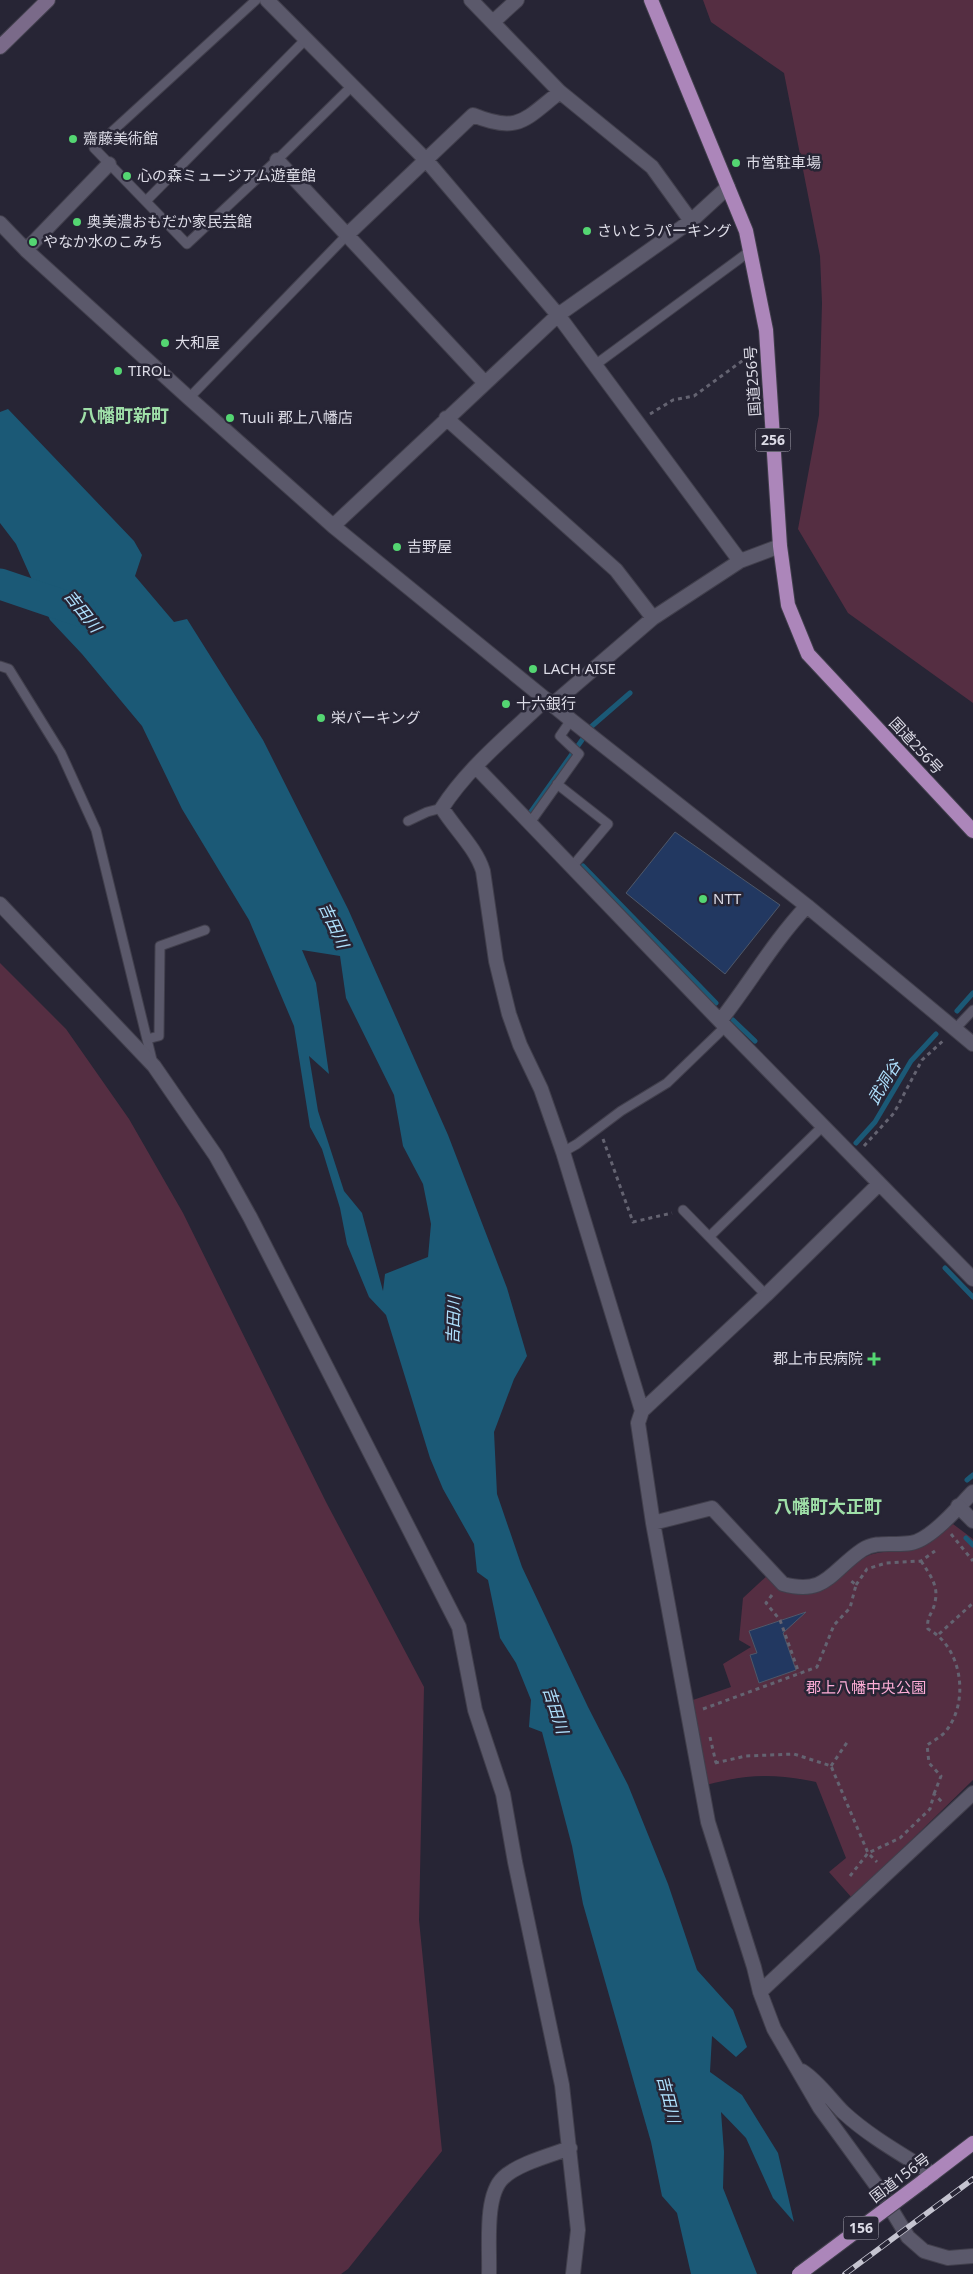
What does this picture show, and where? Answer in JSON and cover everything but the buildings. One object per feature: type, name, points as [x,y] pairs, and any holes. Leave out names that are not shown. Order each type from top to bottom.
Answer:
[{"type":"highway","name":"国道256号","points":[[650,0],[746,231],[767,343],[780,546],[788,605],[808,654],[973,831]]},
{"type":"highway","name":"国道156号","points":[[799,2274],[973,2143]]},
{"type":"main road","points":[[0,47],[48,0]]},
{"type":"street","points":[[267,0],[427,161],[558,315],[740,561]]},
{"type":"street","points":[[471,0],[560,92],[652,167],[691,221]]},
{"type":"street","points":[[493,22],[517,0]]},
{"type":"street","points":[[348,234],[427,161],[473,115],[492,123],[517,124],[560,92]]},
{"type":"street","points":[[277,160],[485,383]]},
{"type":"street","points":[[26,250],[109,164]]},
{"type":"street","points":[[334,526],[446,418],[558,315],[691,221],[728,187]]},
{"type":"street","points":[[0,223],[26,250],[189,398],[334,526],[571,720],[806,906],[956,1028],[973,1044]]},
{"type":"street","points":[[446,418],[616,570],[653,618]]},
{"type":"street","points":[[642,1411],[563,1152],[541,1089],[520,1044],[509,1014],[496,961],[478,858],[442,808],[450,796],[476,767],[550,702],[653,618],[740,561],[780,546]]},
{"type":"street","points":[[476,767],[722,1024],[973,1279]]},
{"type":"street","points":[[0,904],[154,1066],[216,1156],[250,1216],[459,1628],[475,1710],[503,1794],[515,1862],[562,2085],[578,2230],[573,2274]]},
{"type":"street","points":[[722,1024],[783,931],[806,906]]},
{"type":"street","points":[[879,1184],[766,1295],[642,1411],[638,1423],[652,1523],[708,1822],[754,1967],[760,1992],[774,2029],[796,2069],[838,2136],[879,2189],[908,2237],[924,2251],[948,2258],[973,2256]]},
{"type":"street","points":[[652,1523],[712,1508],[782,1584],[798,1588],[812,1587],[825,1582],[862,1550],[876,1544],[912,1543],[925,1538],[973,1492]]},
{"type":"street","points":[[958,1506],[973,1521]]},
{"type":"street","points":[[760,1992],[973,1793]]},
{"type":"street","points":[[796,2069],[809,2076],[844,2112],[875,2137],[933,2174]]},
{"type":"street","points":[[489,2274],[491,2201],[495,2188],[504,2177],[517,2169],[570,2148]]},
{"type":"lane","points":[[256,0],[94,148],[187,244],[277,160],[352,86]]},
{"type":"lane","points":[[146,201],[306,39]]},
{"type":"lane","points":[[189,398],[348,234]]},
{"type":"lane","points":[[594,365],[750,251]]},
{"type":"lane","points":[[0,666],[9,669],[61,753],[96,830],[154,1066]]},
{"type":"lane","points":[[529,824],[579,754],[560,736],[571,720]]},
{"type":"lane","points":[[557,784],[608,824],[572,868]]},
{"type":"lane","points":[[408,821],[427,812],[442,808]]},
{"type":"lane","points":[[147,1039],[159,1036],[160,946],[205,930]]},
{"type":"lane","points":[[956,1028],[973,1010]]},
{"type":"lane","points":[[563,1152],[621,1111],[667,1084],[722,1024]]},
{"type":"lane","points":[[710,1236],[822,1126]]},
{"type":"lane","points":[[683,1210],[766,1295]]},
{"type":"path","points":[[637,422],[673,400],[694,396],[767,343]]},
{"type":"path","points":[[853,1158],[894,1114],[922,1060],[956,1028]]},
{"type":"path","points":[[599,1128],[633,1222],[683,1210]]},
{"type":"path","points":[[941,1522],[973,1561]]},
{"type":"path","points":[[850,1876],[868,1853],[900,1838],[930,1809],[941,1776],[929,1762],[927,1745],[945,1732],[956,1714],[960,1690],[957,1666],[939,1634],[928,1629],[926,1619],[935,1603],[936,1584],[921,1562]]},
{"type":"path","points":[[705,1717],[703,1708],[817,1667],[834,1626],[850,1608],[856,1585],[840,1570]]},
{"type":"path","points":[[782,1584],[766,1603],[780,1620],[799,1673]]},
{"type":"path","points":[[939,1634],[973,1604]]},
{"type":"path","points":[[710,1735],[716,1763]]},
{"type":"path","points":[[831,1766],[848,1741]]},
{"type":"path","points":[[698,1767],[746,1756],[794,1754],[831,1766],[868,1853],[887,1872]]},
{"type":"path","points":[[934,1794],[952,1814]]},
{"type":"green space","points":[[703,0],[973,0],[973,703],[848,613],[798,529],[819,415],[822,303],[820,256],[784,73],[711,22]]},
{"type":"green space","points":[[0,963],[66,1029],[129,1119],[183,1213],[326,1502],[424,1687],[419,1920],[442,2151],[348,2269],[341,2274],[0,2274]]},
{"type":"green space","name":"郡上八幡中央公園","points":[[953,1524],[973,1539],[973,1780],[852,1898],[829,1872],[846,1858],[816,1782],[787,1777],[761,1776],[706,1785],[690,1701],[731,1687],[723,1664],[751,1647],[739,1640],[743,1598],[769,1574],[780,1586],[792,1592],[814,1592],[830,1585],[850,1567],[865,1557],[877,1553],[914,1549],[925,1545]]},
{"type":"water","name":"吉田川","points":[[8,409],[134,541],[142,555],[135,576],[174,622],[187,619],[263,740],[348,909],[448,1135],[507,1288],[527,1356],[514,1379],[494,1432],[497,1494],[522,1567],[588,1707],[628,1785],[668,1884],[697,1970],[733,2010],[747,2047],[736,2057],[712,2036],[710,2072],[742,2095],[778,2153],[794,2222],[773,2198],[746,2138],[721,2112],[724,2152],[723,2188],[757,2274],[691,2274],[677,2213],[662,2196],[651,2142],[583,1904],[572,1846],[542,1732],[529,1727],[531,1700],[516,1663],[500,1638],[488,1580],[477,1572],[474,1544],[443,1489],[430,1458],[386,1315],[369,1297],[347,1244],[340,1208],[322,1149],[310,1127],[294,1026],[249,920],[182,809],[142,726],[82,654],[50,620],[16,544],[0,523],[0,412]],"holes":[[[302,950],[340,956],[346,998],[394,1095],[403,1146],[423,1184],[431,1224],[428,1257],[385,1274],[383,1291],[362,1213],[344,1191],[318,1111],[309,1056],[329,1074],[316,983]]]},
{"type":"waterway","name":"吉田川","points":[[0,584],[80,611]]},
{"type":"waterway","points":[[530,813],[592,726],[630,693]]},
{"type":"waterway","points":[[583,866],[716,1003]]},
{"type":"waterway","name":"武洞谷","points":[[957,1011],[973,993]]},
{"type":"waterway","points":[[733,1020],[755,1041]]},
{"type":"waterway","name":"武洞谷","points":[[856,1143],[875,1122],[911,1061],[936,1034]]},
{"type":"waterway","points":[[945,1268],[973,1297]]},
{"type":"waterway","points":[[967,1480],[973,1475]]},
{"type":"waterway","points":[[966,1538],[973,1545]]},
{"type":"railway","points":[[845,2274],[973,2179]]},
{"type":"place","name":"齋藤美術館","points":[[73,139]]},
{"type":"place","name":"市営駐車場","points":[[736,163]]},
{"type":"place","name":"心の森ミュージアム遊童館","points":[[127,176]]},
{"type":"place","name":"奥美濃おもだか家民芸館","points":[[77,222]]},
{"type":"place","name":"さいとうパーキング","points":[[587,231]]},
{"type":"place","name":"やなか水のこみち","points":[[33,242]]},
{"type":"place","name":"大和屋","points":[[165,343]]},
{"type":"place","name":"TIROL","points":[[118,371]]},
{"type":"place","name":"Tuuli 郡上八幡店","points":[[230,418]]},
{"type":"place","name":"吉野屋","points":[[397,547]]},
{"type":"place","name":"LACH AISE","points":[[533,669]]},
{"type":"place","name":"十六銀行","points":[[506,704]]},
{"type":"place","name":"栄パーキング","points":[[321,718]]},
{"type":"place","name":"NTT","points":[[703,899]]},
{"type":"place","name":"郡上市民病院","points":[[874,1359]]},
{"type":"district","name":"八幡町新町","points":[[124,416]]},
{"type":"district","name":"八幡町大正町","points":[[828,1507]]}]
